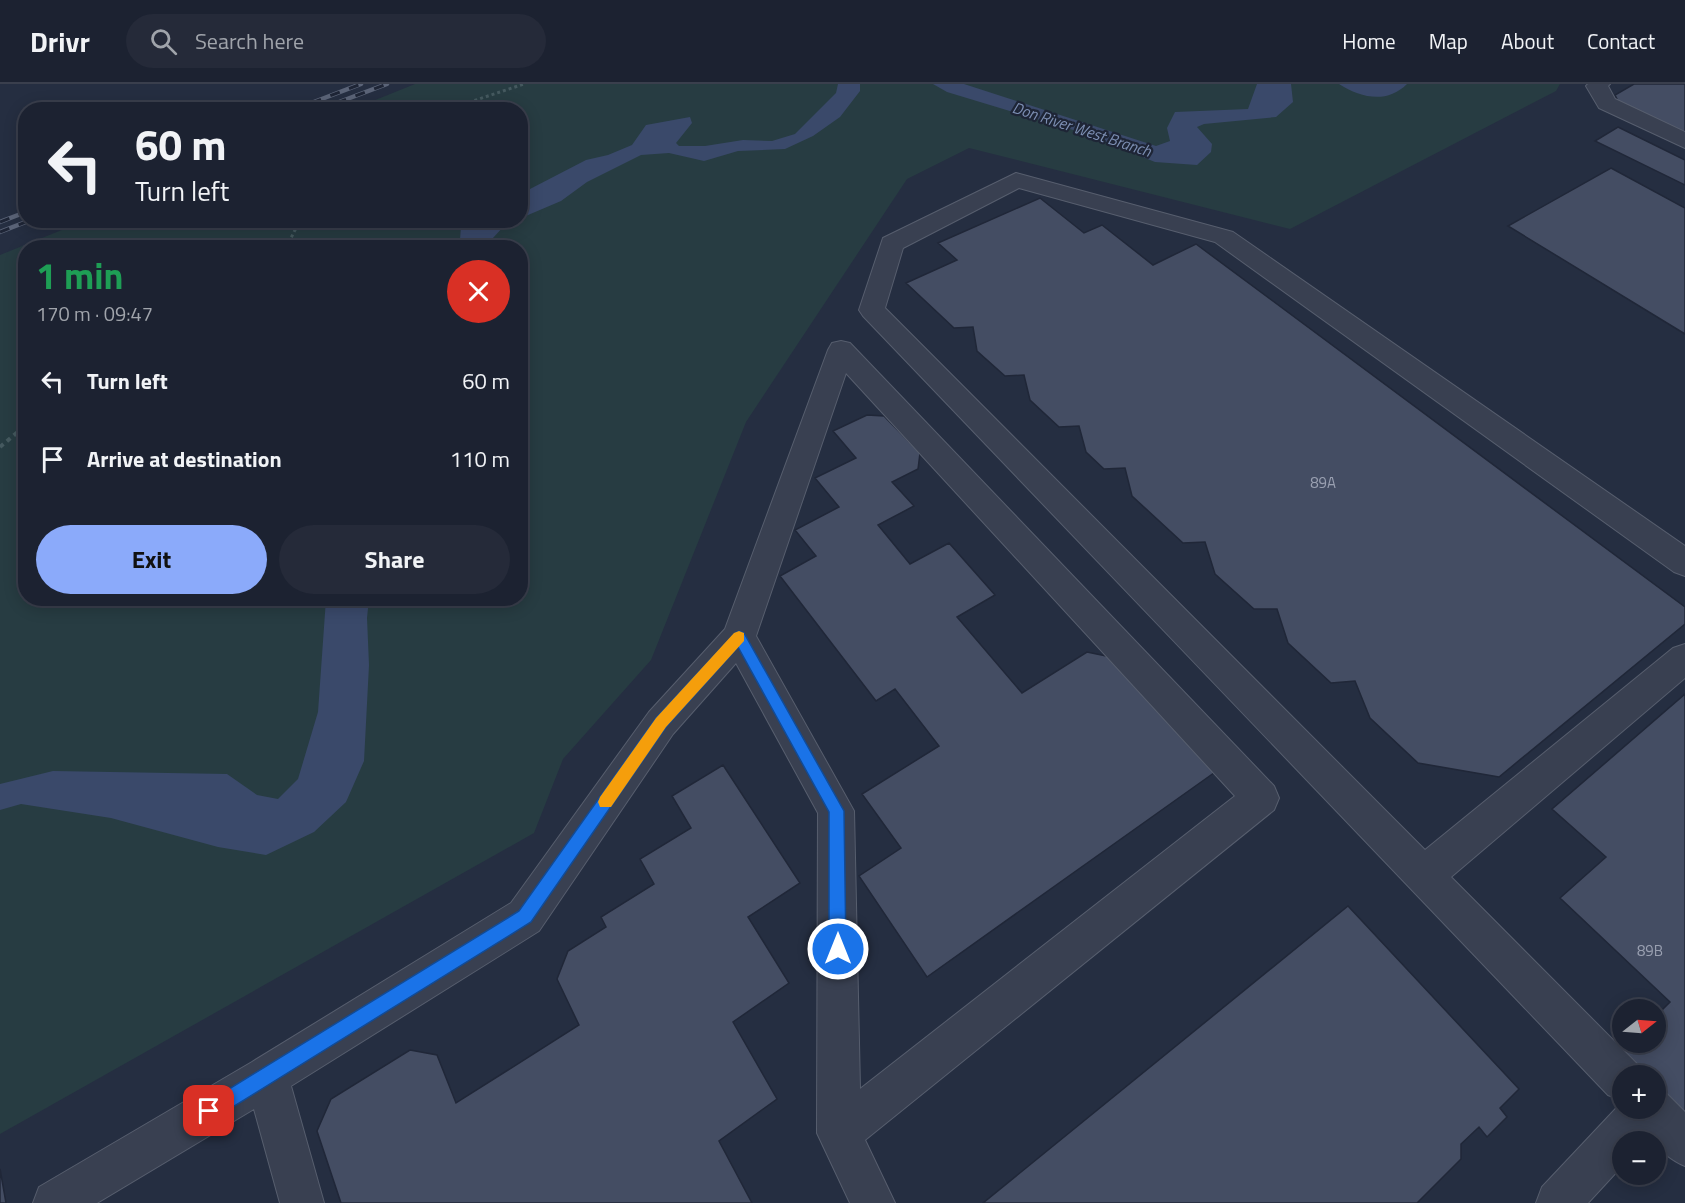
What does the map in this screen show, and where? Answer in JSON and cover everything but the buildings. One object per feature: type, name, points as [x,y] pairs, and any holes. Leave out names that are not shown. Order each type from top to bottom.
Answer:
[{"type":"lane","points":[[1599,84],[1597,87],[1607,103],[1685,141]]},
{"type":"lane","points":[[1612,1069],[872,310],[892,244],[1016,180],[1224,237],[1685,563]]},
{"type":"lane","points":[[55,1203],[267,1077],[525,917],[661,723],[739,637],[841,350],[1261,798],[839,1133]]},
{"type":"lane","points":[[739,637],[836,811],[839,1133],[873,1203]]},
{"type":"lane","points":[[1423,876],[1685,658]]},
{"type":"lane","points":[[267,1077],[302,1203]]},
{"type":"lane","points":[[1558,1203],[1638,1119]]},
{"type":"lane","points":[[1659,1119],[1685,1144]]},
{"type":"path","points":[[470,102],[524,84]]},
{"type":"path","points":[[0,447],[18,432]]},
{"type":"green space","points":[[415,84],[1560,84],[1556,91],[1290,229],[969,148],[907,179],[746,422],[651,660],[563,759],[534,833],[0,1134],[0,255],[18,248],[18,606],[528,606],[528,240],[37,240],[67,228],[528,228],[528,102],[370,102]]},
{"type":"water","points":[[838,84],[860,84],[860,91],[840,117],[813,136],[785,149],[738,151],[704,161],[669,153],[641,155],[587,182],[561,201],[528,215],[528,191],[530,189],[586,160],[608,155],[632,145],[646,125],[690,117],[692,123],[676,143],[679,146],[705,146],[743,140],[772,141],[795,134],[836,93]]},
{"type":"water","name":"Don River West Branch","points":[[933,84],[964,84],[1156,146],[1170,141],[1167,128],[1175,112],[1248,109],[1257,84],[1291,84],[1293,102],[1276,117],[1204,124],[1197,127],[1212,144],[1211,152],[1197,165],[1155,162],[1083,133],[947,92]]},
{"type":"water","points":[[1339,84],[1407,84],[1391,94],[1374,97],[1356,93]]},
{"type":"water","points":[[461,228],[502,228],[492,240],[460,240]]},
{"type":"water","points":[[326,606],[368,606],[369,665],[364,761],[346,802],[314,832],[266,855],[218,847],[111,818],[21,804],[0,810],[0,784],[53,771],[227,774],[257,795],[278,799],[298,779],[318,712]]},
{"type":"railway","points":[[314,102],[361,84]]},
{"type":"railway","points":[[339,102],[387,84]]},
{"type":"railway","points":[[0,222],[18,215]]},
{"type":"railway","points":[[0,232],[18,225]]},
{"type":"slow traffic","points":[[605,802],[661,723],[739,637]]},
{"type":"route","points":[[209,1111],[525,917],[661,723],[739,637],[836,811],[838,949]]}]
